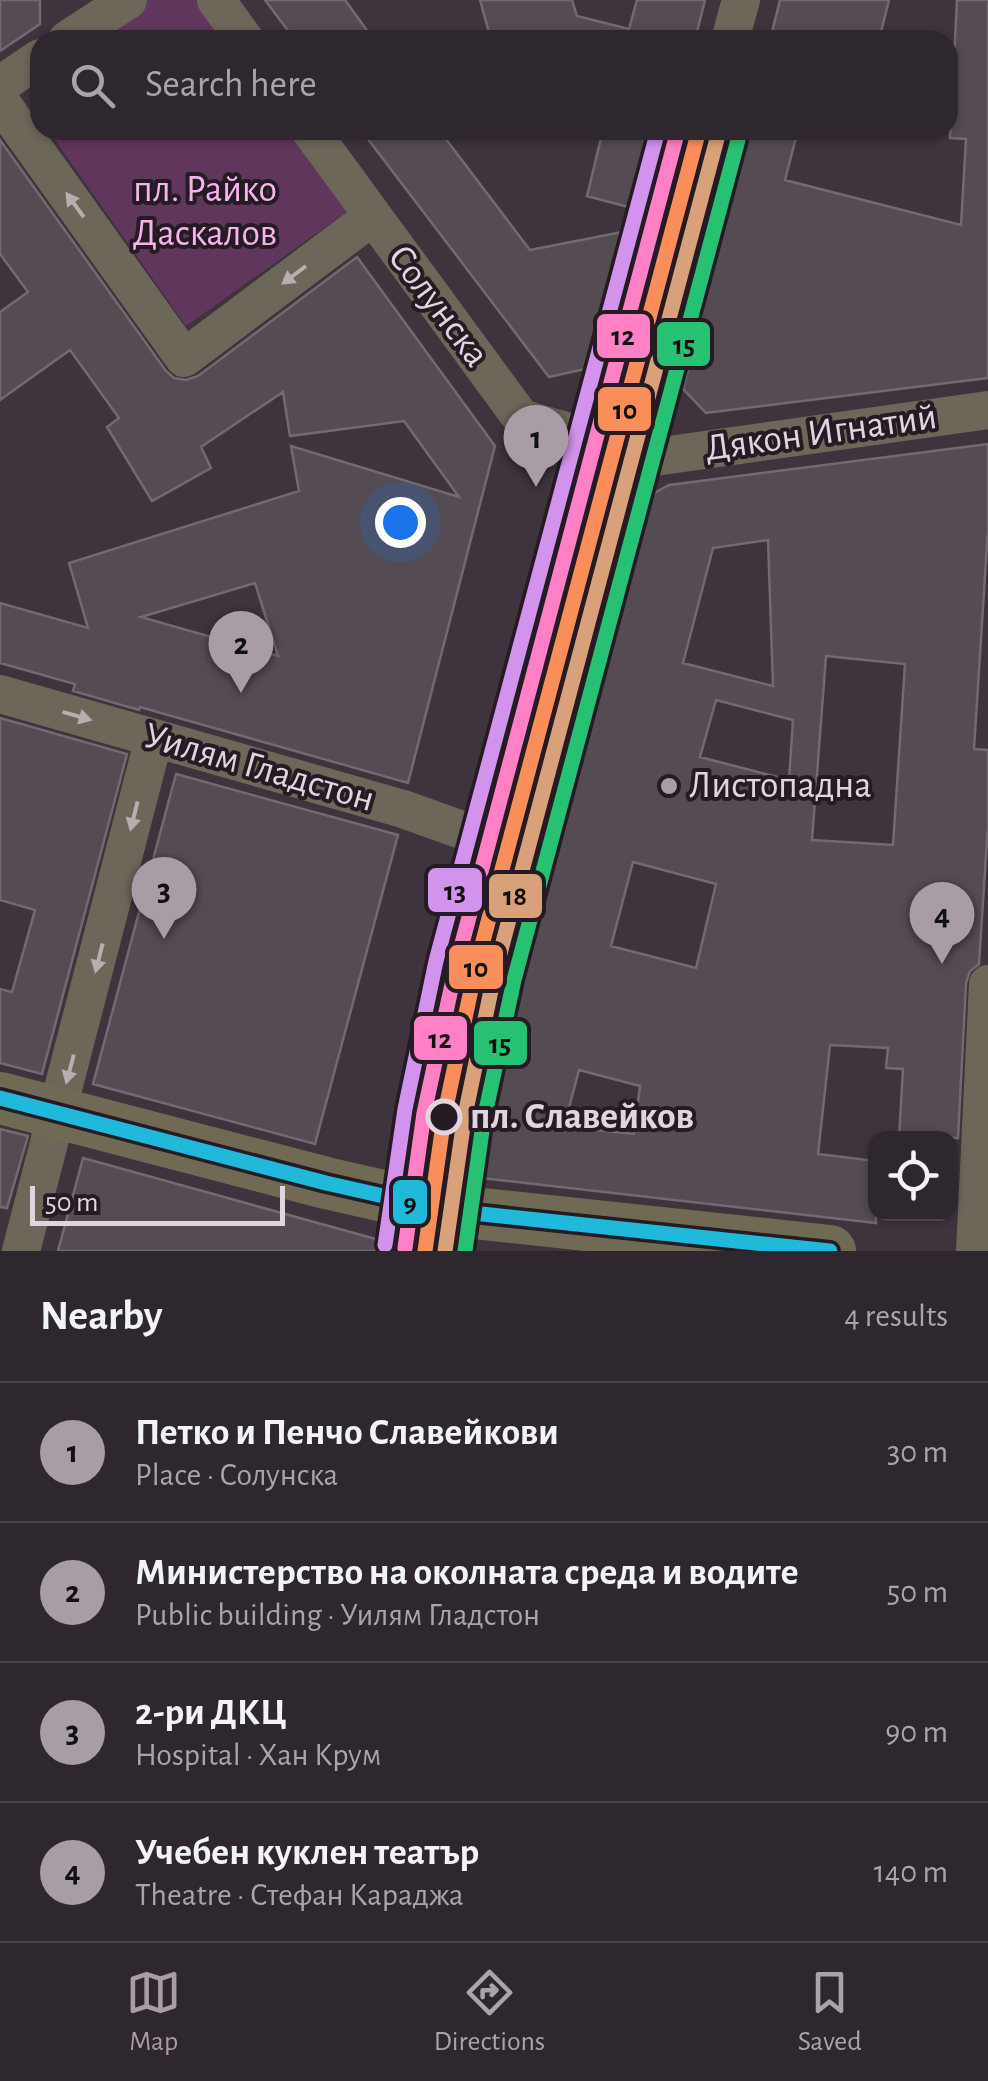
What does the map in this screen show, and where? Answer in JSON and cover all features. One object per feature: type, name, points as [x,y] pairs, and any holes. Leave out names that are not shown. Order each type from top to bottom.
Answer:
[{"type":"street","points":[[82,30],[128,0]]},
{"type":"street","points":[[216,0],[238,30]]},
{"type":"street","points":[[732,30],[740,0]]},
{"type":"street","points":[[0,84],[30,64]]},
{"type":"street","points":[[0,102],[184,358],[372,217]]},
{"type":"street","name":"Солунска","points":[[317,140],[520,418],[638,452]]},
{"type":"street","points":[[436,1230],[466,1043],[515,849],[638,452],[704,140]]},
{"type":"street","name":"Дякон Игнатий","points":[[638,452],[988,410]]},
{"type":"street","name":"Уилям Гладстон","points":[[0,694],[403,809],[515,849]]},
{"type":"street","points":[[21,1251],[154,738]]},
{"type":"street","points":[[975,1251],[988,984]]},
{"type":"street","points":[[0,1098],[436,1230],[830,1251]]},
{"type":"green space","points":[[139,0],[199,0],[220,30],[96,30]]},
{"type":"green space","name":"пл. Райко Даскалов","points":[[55,140],[298,140],[348,211],[186,326]]},
{"type":"building","points":[[0,0],[40,0],[40,24],[0,51]]},
{"type":"building","points":[[265,0],[345,0],[367,30],[288,30]]},
{"type":"building","points":[[480,0],[572,0],[577,16],[629,29],[637,0],[705,0],[698,30],[488,30]]},
{"type":"building","points":[[780,0],[889,0],[882,30],[772,30]]},
{"type":"building","points":[[957,0],[988,0],[988,378],[706,413],[683,389],[745,140],[795,140],[785,180],[961,225],[966,139],[958,138]]},
{"type":"building","points":[[0,140],[166,371],[174,378],[186,380],[198,376],[357,257],[495,446],[408,783],[73,691],[75,684],[0,663],[0,603],[88,628],[69,563],[299,491],[291,446],[459,497],[404,421],[290,436],[283,392],[201,447],[211,468],[152,501],[107,427],[119,418],[70,350],[0,400],[0,312],[28,292],[0,254]],"holes":[[[255,583],[278,656],[141,617]]]},
{"type":"building","points":[[369,140],[447,140],[530,250],[647,227],[612,363],[549,377]]},
{"type":"building","points":[[601,140],[669,140],[651,213],[587,196]]},
{"type":"building","points":[[988,444],[988,528],[974,749],[988,750],[988,824],[979,964],[970,971],[966,983],[958,1138],[958,1131],[899,1131],[903,1069],[886,1068],[888,1048],[830,1045],[818,1154],[868,1160],[868,1221],[876,1223],[472,1177],[647,497],[669,485]],"holes":[[[768,540],[773,686],[683,663],[713,548]],[[826,656],[905,664],[893,845],[812,840]],[[716,700],[793,720],[789,780],[700,757]],[[633,862],[716,884],[696,968],[611,946]],[[579,1070],[640,1086],[634,1134],[564,1127]]]},
{"type":"building","points":[[0,718],[127,754],[42,1074],[0,1063],[0,989],[12,992],[35,910],[0,900]]},
{"type":"building","points":[[176,774],[398,835],[315,1144],[93,1084]]},
{"type":"building","points":[[0,1129],[28,1136],[7,1208],[0,1207]]},
{"type":"building","points":[[83,1158],[390,1243],[388,1251],[58,1251]]},
{"type":"transit line","name":"13","points":[[385,1245],[405,1109],[436,961],[655,140]]},
{"type":"transit line","name":"12","points":[[405,1248],[424,1113],[456,966],[675,140]]},
{"type":"transit line","name":"10","points":[[425,1251],[444,1117],[475,971],[696,140]]},
{"type":"transit line","name":"18","points":[[445,1251],[464,1120],[494,976],[717,140]]},
{"type":"transit line","name":"15","points":[[465,1251],[483,1124],[514,980],[738,140]]},
{"type":"transit line","name":"9","points":[[0,1098],[445,1210],[830,1251]]},
{"type":"place","name":"Петко и Пенчо Славейкови","points":[[536,487]]},
{"type":"place","name":"Министерство на околната среда и водите","points":[[241,693]]},
{"type":"place","name":"Листопадна","points":[[669,786]]},
{"type":"place","name":"2-ри ДКЦ","points":[[164,939]]},
{"type":"place","name":"Учебен куклен театър","points":[[942,964]]},
{"type":"place","name":"пл. Славейков","points":[[444,1117]]}]
